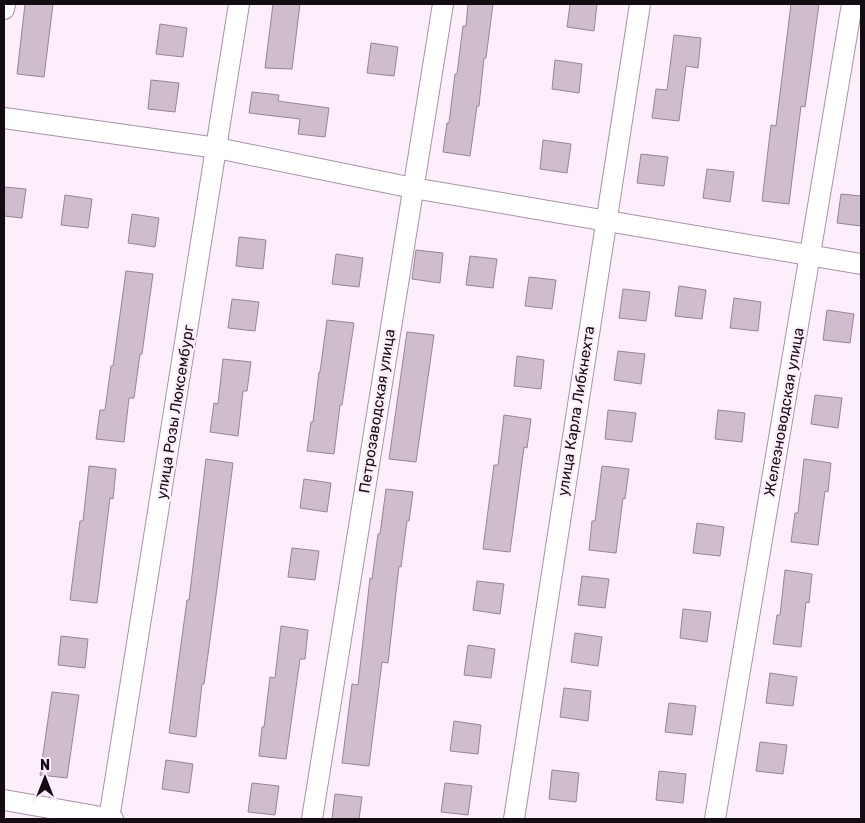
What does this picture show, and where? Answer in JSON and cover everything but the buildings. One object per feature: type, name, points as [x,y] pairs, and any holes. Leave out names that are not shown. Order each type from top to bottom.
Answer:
[{"type":"street","name":"улица Розы Люксембург","points":[[109,819],[239,4]]},
{"type":"street","name":"Петрозаводская улица","points":[[312,819],[443,4]]},
{"type":"street","name":"улица Карла Либкнехта","points":[[514,819],[640,4]]},
{"type":"street","name":"Железноводская улица","points":[[715,819],[852,4]]},
{"type":"street","points":[[4,118],[217,148],[413,188],[861,264]]},
{"type":"street","points":[[4,800],[113,819]]}]
